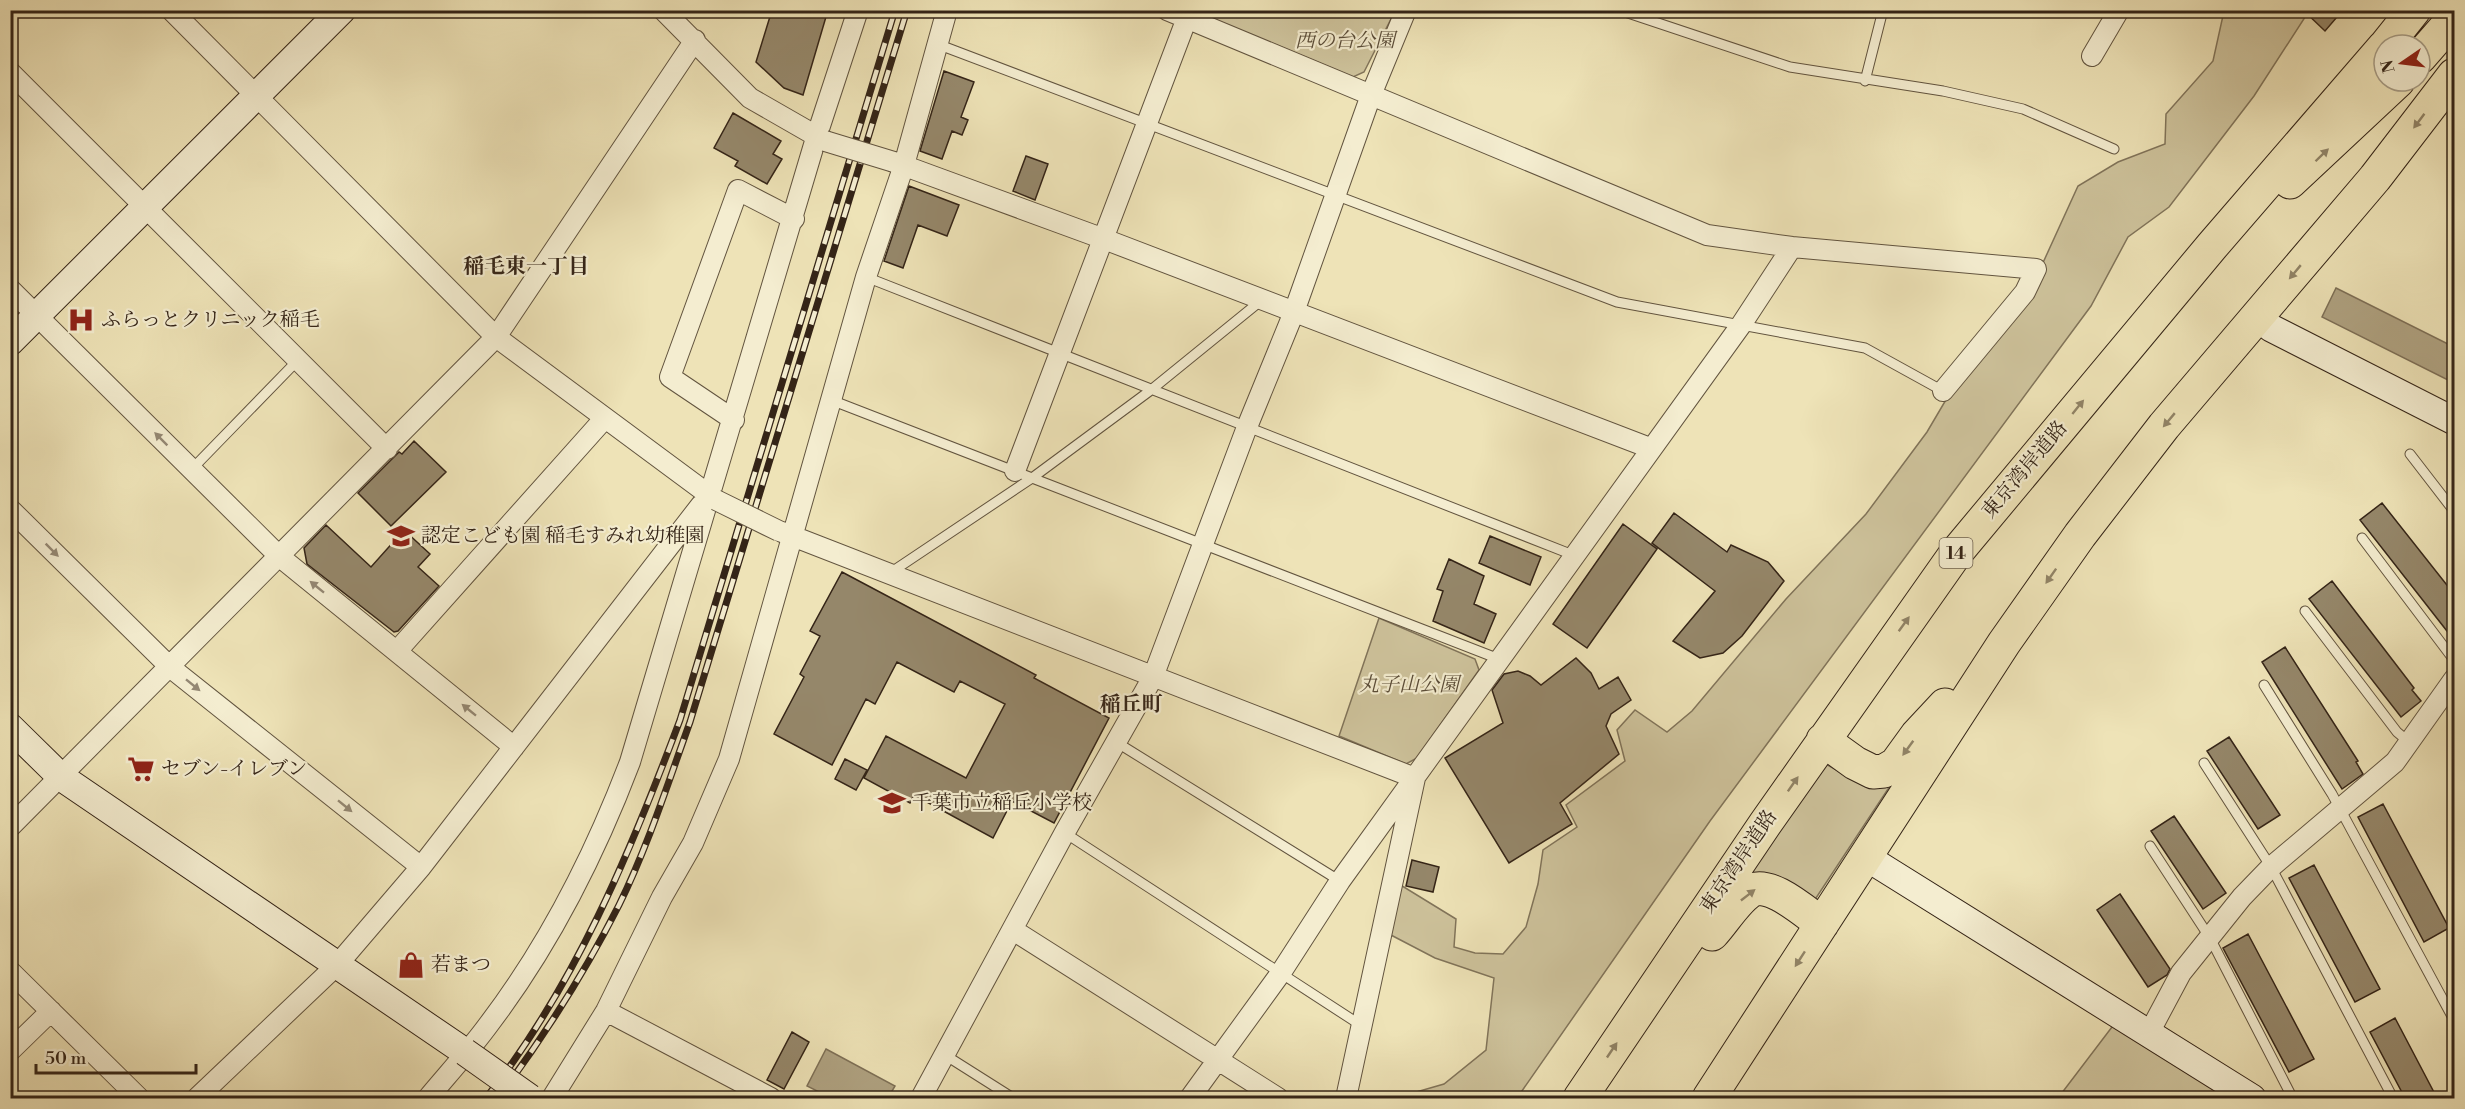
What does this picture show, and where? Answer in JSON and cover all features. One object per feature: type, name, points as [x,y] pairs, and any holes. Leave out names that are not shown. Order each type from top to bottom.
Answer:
[{"type":"highway","name":"東京湾岸道路","points":[[2395,33],[2414,10]]},
{"type":"highway","points":[[2432,43],[2454,18]]},
{"type":"highway","name":"東京湾岸道路","points":[[1580,1098],[1823,740],[1956,553],[2212,246],[2372,61]]},
{"type":"highway","points":[[1709,1098],[2004,643],[2080,535],[2157,435],[2375,178],[2454,75]]},
{"type":"highway","points":[[2212,246],[2313,163],[2386,93]]},
{"type":"highway","points":[[1823,740],[1855,763],[1873,772],[1884,771],[1896,764],[1917,735],[2004,643]]},
{"type":"highway","points":[[1648,996],[1707,940],[1743,897],[1754,889],[1769,888],[1822,924]]},
{"type":"street","points":[[171,10],[496,337],[712,498],[786,534],[1415,777]]},
{"type":"street","points":[[10,342],[258,97],[342,10]]},
{"type":"street","points":[[663,10],[750,98],[821,139],[899,163],[1104,239],[1650,448]]},
{"type":"street","points":[[428,1098],[489,1024],[533,958],[571,895],[606,825],[630,762],[712,498],[858,10]]},
{"type":"street","points":[[552,1098],[606,1011],[662,897],[693,843],[729,759],[786,534],[831,400],[899,163],[947,10]]},
{"type":"street","points":[[1167,10],[1188,15],[1371,95],[1707,235],[1792,247],[2036,270],[2025,292],[1943,391]]},
{"type":"street","points":[[921,1098],[1065,832],[1153,677],[1247,427],[1294,312],[1371,95],[1406,10]]},
{"type":"street","points":[[2092,56],[2119,10]]},
{"type":"street","points":[[1023,475],[1060,354],[1188,15]]},
{"type":"street","points":[[10,827],[171,668],[496,337],[695,40]]},
{"type":"street","points":[[10,72],[387,449]]},
{"type":"street","points":[[734,420],[670,377],[738,190],[794,219]]},
{"type":"street","points":[[1190,1098],[1280,974],[1340,881],[1650,448],[1741,325],[1792,247]]},
{"type":"street","points":[[10,289],[280,557],[514,747]]},
{"type":"street","points":[[2257,316],[2271,328],[2454,421]]},
{"type":"street","points":[[397,651],[604,419]]},
{"type":"street","points":[[197,1098],[338,964],[421,867],[712,498]]},
{"type":"street","points":[[10,508],[171,668],[421,867]]},
{"type":"street","points":[[2149,1032],[2181,973],[2271,867],[2395,762],[2454,679]]},
{"type":"street","points":[[10,727],[61,777],[338,964],[530,1098]]},
{"type":"street","points":[[1346,1098],[1415,777]]},
{"type":"street","points":[[1866,857],[2252,1098]]},
{"type":"street","points":[[1013,930],[1278,1098]]},
{"type":"street","points":[[10,971],[139,1098]]},
{"type":"street","points":[[10,1051],[51,1011]]},
{"type":"street","points":[[606,1011],[771,1098]]},
{"type":"lane","points":[[1619,10],[1790,67],[1865,81],[1943,91],[2023,109],[2114,148]]},
{"type":"lane","points":[[1865,81],[1883,10]]},
{"type":"lane","points":[[937,45],[1617,302],[1865,348],[1943,391]]},
{"type":"lane","points":[[866,277],[1573,555]]},
{"type":"lane","points":[[889,574],[1023,475],[1151,390],[1263,299]]},
{"type":"lane","points":[[192,470],[298,360]]},
{"type":"lane","points":[[831,400],[1499,659]]},
{"type":"lane","points":[[2410,454],[2454,512]]},
{"type":"lane","points":[[2362,538],[2454,660]]},
{"type":"lane","points":[[2305,611],[2397,732],[2409,742]]},
{"type":"lane","points":[[2264,685],[2341,810],[2454,1020]]},
{"type":"lane","points":[[1116,742],[1340,881]]},
{"type":"lane","points":[[2204,763],[2271,867],[2393,1098]]},
{"type":"lane","points":[[1065,832],[1362,1026]]},
{"type":"lane","points":[[2150,846],[2210,938],[2291,1095],[2289,1098]]},
{"type":"lane","points":[[945,1055],[1013,1098]]},
{"type":"green space","name":"西の台公園","points":[[1206,11],[1395,11],[1364,72],[1353,77],[1209,17]]},
{"type":"green space","points":[[2224,11],[2309,11],[2254,96],[2169,207],[2128,237],[2091,306],[1710,821],[1517,1098],[1416,1098],[1416,1092],[1444,1084],[1486,1050],[1494,978],[1435,958],[1389,934],[1399,884],[1456,919],[1454,947],[1475,953],[1503,954],[1526,927],[1538,884],[1543,850],[1577,827],[1566,805],[1625,761],[1617,730],[1635,710],[1667,732],[1692,711],[1786,599],[1866,514],[1927,432],[1947,398],[2031,289],[2078,186],[2118,162],[2165,144],[2166,114],[2213,61]]},
{"type":"green space","name":"丸子山公園","points":[[1379,618],[1475,659],[1479,670],[1417,758],[1406,764],[1339,736]]},
{"type":"green space","points":[[1824,763],[1869,788],[1890,786],[1814,901],[1748,876]]},
{"type":"green space","points":[[2115,1023],[2236,1098],[2058,1098]]},
{"type":"shaded area","points":[[2336,288],[2454,347],[2454,383],[2322,317]]},
{"type":"shaded area","points":[[826,1049],[895,1086],[888,1098],[831,1098],[807,1086]]},
{"type":"building","points":[[772,10],[828,10],[803,95],[784,88],[756,62]]},
{"type":"building","points":[[2303,10],[2343,10],[2325,31]]},
{"type":"building","points":[[944,71],[974,82],[961,117],[968,120],[962,135],[952,131],[942,159],[920,151]]},
{"type":"building","points":[[733,113],[781,141],[773,154],[782,159],[767,184],[735,166],[738,161],[714,148]]},
{"type":"building","points":[[1026,156],[1048,164],[1035,200],[1013,191]]},
{"type":"building","points":[[909,186],[959,205],[947,236],[918,225],[903,268],[884,261]]},
{"type":"building","points":[[414,441],[446,472],[391,526],[358,493],[399,452],[402,454]]},
{"type":"building","points":[[2382,503],[2454,594],[2454,640],[2360,520]]},
{"type":"building","points":[[1674,513],[1727,552],[1731,545],[1768,562],[1784,581],[1742,636],[1723,653],[1700,658],[1673,641],[1715,591],[1652,543]]},
{"type":"building","points":[[1623,524],[1657,549],[1587,648],[1553,624]]},
{"type":"building","points":[[326,525],[371,567],[404,530],[430,554],[418,567],[439,586],[398,631],[394,632],[307,564],[304,548]]},
{"type":"building","points":[[1490,536],[1541,557],[1530,585],[1479,563]]},
{"type":"building","points":[[1449,559],[1484,576],[1474,604],[1496,614],[1484,643],[1433,621],[1443,591],[1437,589]]},
{"type":"building","points":[[842,572],[1036,675],[1034,678],[1109,718],[1054,823],[1012,801],[993,838],[914,795],[910,803],[864,778],[886,736],[966,778],[1005,704],[960,681],[954,692],[897,662],[875,704],[866,699],[832,765],[774,734],[804,677],[800,674],[820,636],[810,631]]},
{"type":"building","points":[[2332,581],[2414,688],[2412,690],[2421,701],[2401,717],[2309,599]]},
{"type":"building","points":[[2285,647],[2358,761],[2356,762],[2363,774],[2342,789],[2262,662]]},
{"type":"building","points":[[1576,658],[1591,673],[1599,689],[1618,677],[1631,700],[1611,714],[1606,726],[1619,754],[1560,803],[1572,824],[1509,863],[1445,758],[1503,723],[1492,690],[1504,674],[1518,671],[1530,676],[1541,685]]},
{"type":"building","points":[[2229,737],[2280,815],[2258,829],[2207,751]]},
{"type":"building","points":[[845,759],[867,770],[856,790],[835,779]]},
{"type":"building","points":[[2383,804],[2449,928],[2424,942],[2358,817]]},
{"type":"building","points":[[2174,816],[2226,893],[2203,909],[2151,831]]},
{"type":"building","points":[[1412,860],[1439,867],[1433,892],[1406,886]]},
{"type":"building","points":[[2314,865],[2380,989],[2355,1002],[2289,878]]},
{"type":"building","points":[[2120,894],[2170,969],[2167,975],[2148,987],[2097,910]]},
{"type":"building","points":[[2248,934],[2314,1059],[2289,1072],[2223,948]]},
{"type":"building","points":[[2395,1018],[2437,1098],[2405,1098],[2370,1032]]},
{"type":"building","points":[[792,1032],[809,1042],[784,1089],[767,1080]]},
{"type":"railway","points":[[486,1098],[518,1055],[547,1010],[598,917],[641,819],[680,720],[895,10]]},
{"type":"railway","points":[[498,1098],[547,1028],[592,955],[619,905],[657,814],[690,722],[907,10]]},
{"type":"place","name":"ふらっとクリニック稲毛","points":[[81,320]]},
{"type":"place","name":"認定こども園 稲毛すみれ幼稚園","points":[[401,536]]},
{"type":"place","name":"セブン-イレブン","points":[[141,769]]},
{"type":"place","name":"千葉市立稲丘小学校","points":[[892,803]]},
{"type":"place","name":"若まつ","points":[[411,965]]},
{"type":"district","name":"稲毛東一丁目","points":[[526,267]]},
{"type":"district","name":"稲丘町","points":[[1131,705]]}]
